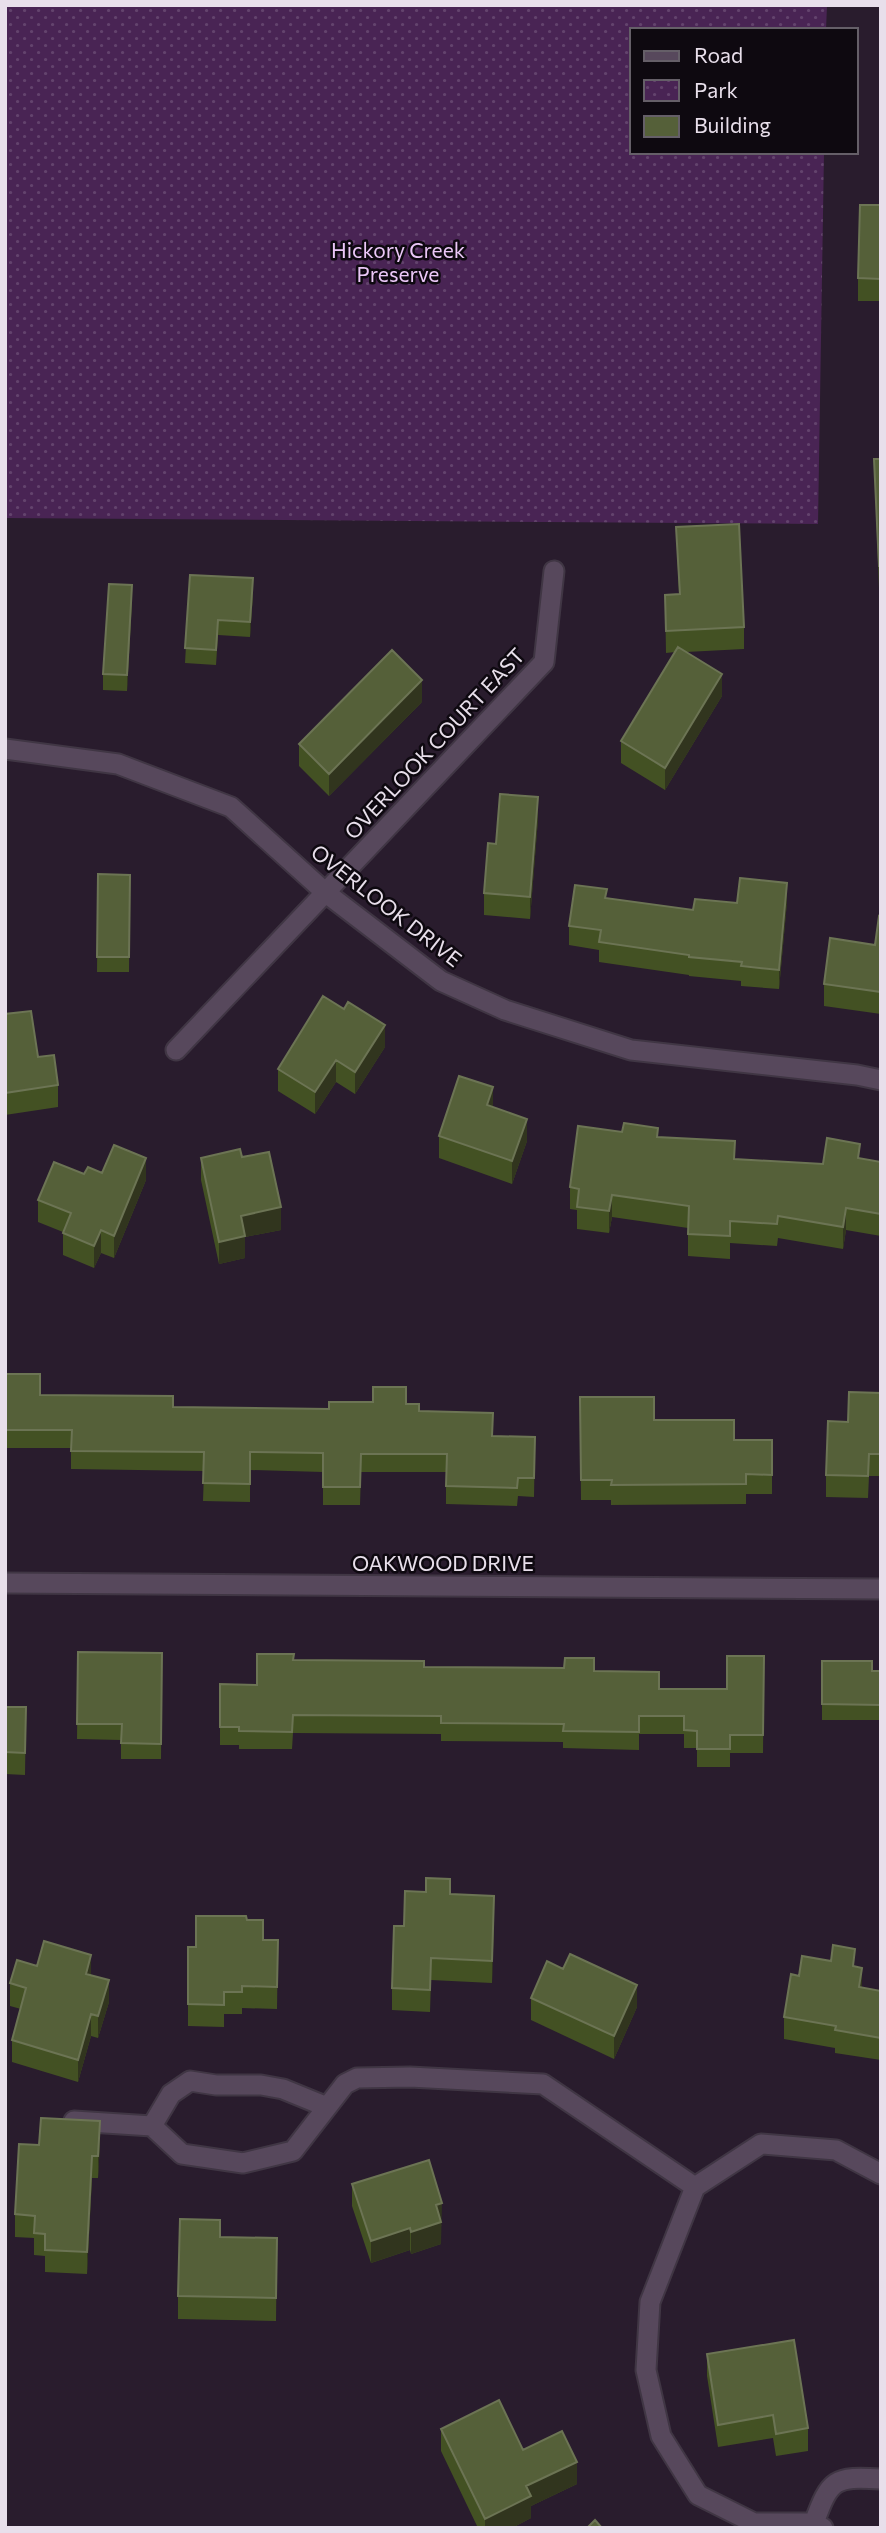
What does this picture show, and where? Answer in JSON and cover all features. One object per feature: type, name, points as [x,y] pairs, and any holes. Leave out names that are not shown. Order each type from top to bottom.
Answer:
[{"type":"street","name":"OVERLOOK COURT EAST","points":[[176,1050],[544,662],[554,571]]},
{"type":"street","name":"OVERLOOK DRIVE","points":[[5,749],[118,764],[231,807],[326,893],[441,981],[505,1010],[631,1050],[857,1075],[881,1080]]},
{"type":"street","name":"OAKWOOD DRIVE","points":[[5,1583],[881,1588]]},
{"type":"street","points":[[60,2121],[152,2126],[182,2154],[243,2163],[293,2151],[345,2084],[357,2078],[410,2077],[543,2084],[695,2187]]},
{"type":"street","points":[[152,2126],[171,2094],[190,2081],[283,2089],[327,2107]]},
{"type":"street","points":[[881,2174],[836,2150],[761,2144],[695,2187],[650,2302],[646,2370],[661,2436],[698,2495],[754,2523],[819,2526],[822,2502],[833,2484],[848,2477],[881,2479]]},
{"type":"green space","name":"Hickory Creek Preserve","points":[[5,5],[827,5],[826,28],[630,28],[630,154],[824,154],[818,524],[5,518]]},
{"type":"building","points":[[860,205],[881,205],[881,279],[858,278]]},
{"type":"building","points":[[874,459],[881,459],[881,566],[879,566]]},
{"type":"building","points":[[739,524],[744,627],[666,631],[665,595],[680,594],[676,527]]},
{"type":"building","points":[[190,575],[253,578],[250,622],[218,620],[216,650],[185,648]]},
{"type":"building","points":[[109,584],[132,585],[127,675],[103,674]]},
{"type":"building","points":[[678,647],[722,674],[665,768],[621,741]]},
{"type":"building","points":[[392,650],[422,680],[329,774],[299,744]]},
{"type":"building","points":[[500,794],[538,797],[530,897],[484,893],[488,843],[496,844]]},
{"type":"building","points":[[98,874],[130,875],[129,957],[97,957]]},
{"type":"building","points":[[740,878],[787,883],[779,970],[741,966],[742,962],[689,957],[599,942],[601,930],[569,926],[575,885],[607,889],[605,898],[693,910],[695,899],[737,903]]},
{"type":"building","points":[[879,916],[881,992],[824,984],[830,938],[875,945]]},
{"type":"building","points":[[323,996],[344,1009],[348,1002],[385,1025],[355,1072],[336,1060],[315,1092],[278,1069]]},
{"type":"building","points":[[31,1011],[38,1057],[54,1055],[58,1085],[5,1093],[5,1014]]},
{"type":"building","points":[[459,1076],[493,1087],[487,1105],[527,1119],[512,1161],[439,1136]]},
{"type":"building","points":[[624,1123],[658,1128],[657,1137],[735,1141],[734,1159],[823,1164],[827,1138],[860,1144],[858,1158],[881,1162],[881,1214],[846,1208],[843,1227],[778,1216],[777,1224],[730,1221],[730,1236],[688,1234],[689,1206],[612,1195],[609,1211],[577,1207],[579,1189],[570,1187],[578,1126],[622,1132]]},
{"type":"building","points":[[114,1145],[146,1158],[114,1236],[101,1230],[94,1246],[63,1233],[71,1213],[38,1200],[54,1162],[84,1174],[88,1167],[102,1173]]},
{"type":"building","points":[[240,1149],[242,1157],[269,1152],[281,1207],[241,1216],[245,1236],[219,1242],[201,1158]]},
{"type":"building","points":[[5,1374],[40,1374],[40,1395],[173,1396],[173,1407],[329,1409],[329,1402],[373,1402],[373,1387],[406,1387],[406,1404],[419,1404],[419,1411],[493,1413],[492,1436],[535,1437],[534,1478],[518,1478],[517,1488],[446,1486],[447,1454],[361,1454],[360,1487],[323,1487],[323,1453],[250,1452],[250,1484],[203,1483],[204,1452],[71,1451],[72,1430],[5,1430]]},
{"type":"building","points":[[849,1392],[881,1393],[881,1454],[869,1454],[868,1476],[826,1475],[828,1421],[848,1422]]},
{"type":"building","points":[[580,1397],[654,1397],[654,1420],[734,1420],[734,1440],[772,1440],[772,1475],[746,1474],[746,1484],[611,1485],[612,1480],[581,1480]]},
{"type":"building","points":[[78,1652],[162,1653],[161,1744],[121,1743],[122,1724],[77,1724]]},
{"type":"building","points":[[257,1654],[294,1654],[293,1660],[424,1661],[424,1667],[564,1668],[565,1658],[594,1658],[594,1671],[659,1672],[659,1689],[727,1689],[727,1656],[764,1656],[763,1735],[730,1735],[730,1749],[697,1749],[697,1731],[684,1730],[684,1716],[639,1716],[639,1732],[563,1731],[564,1724],[441,1723],[441,1716],[293,1715],[292,1732],[239,1731],[239,1727],[220,1727],[220,1684],[257,1685]]},
{"type":"building","points":[[822,1661],[872,1661],[872,1671],[881,1671],[881,1705],[822,1704]]},
{"type":"building","points":[[5,1707],[26,1707],[25,1753],[5,1752]]},
{"type":"building","points":[[426,1878],[450,1879],[450,1894],[494,1896],[492,1961],[431,1958],[430,1990],[392,1988],[394,1926],[404,1926],[405,1891],[426,1892]]},
{"type":"building","points":[[196,1916],[246,1916],[247,1920],[263,1920],[263,1940],[278,1940],[277,1987],[242,1986],[242,1992],[224,1992],[224,2005],[188,2004],[188,1947],[196,1947]]},
{"type":"building","points":[[44,1941],[91,1955],[86,1974],[109,1980],[98,2016],[91,2014],[78,2060],[12,2040],[26,1988],[10,1983],[17,1960],[37,1966]]},
{"type":"building","points":[[833,1945],[855,1949],[853,1966],[862,1968],[859,1987],[881,1991],[881,2038],[835,2030],[836,2026],[784,2017],[791,1974],[799,1976],[802,1956],[831,1961]]},
{"type":"building","points":[[570,1954],[637,1985],[614,2036],[531,1998],[547,1961],[563,1969]]},
{"type":"building","points":[[41,2118],[100,2121],[98,2156],[92,2156],[87,2252],[45,2250],[45,2234],[34,2233],[35,2216],[15,2214],[19,2144],[39,2145]]},
{"type":"building","points":[[429,2160],[442,2203],[436,2205],[441,2222],[411,2232],[410,2228],[371,2241],[352,2184]]},
{"type":"building","points":[[180,2219],[220,2220],[220,2237],[277,2238],[276,2298],[178,2296]]},
{"type":"building","points":[[794,2340],[808,2428],[776,2434],[773,2415],[718,2425],[707,2354]]},
{"type":"building","points":[[499,2400],[523,2450],[562,2431],[577,2462],[526,2486],[531,2496],[485,2519],[441,2429]]},
{"type":"building","points":[[595,2520],[602,2528],[587,2528]]}]
